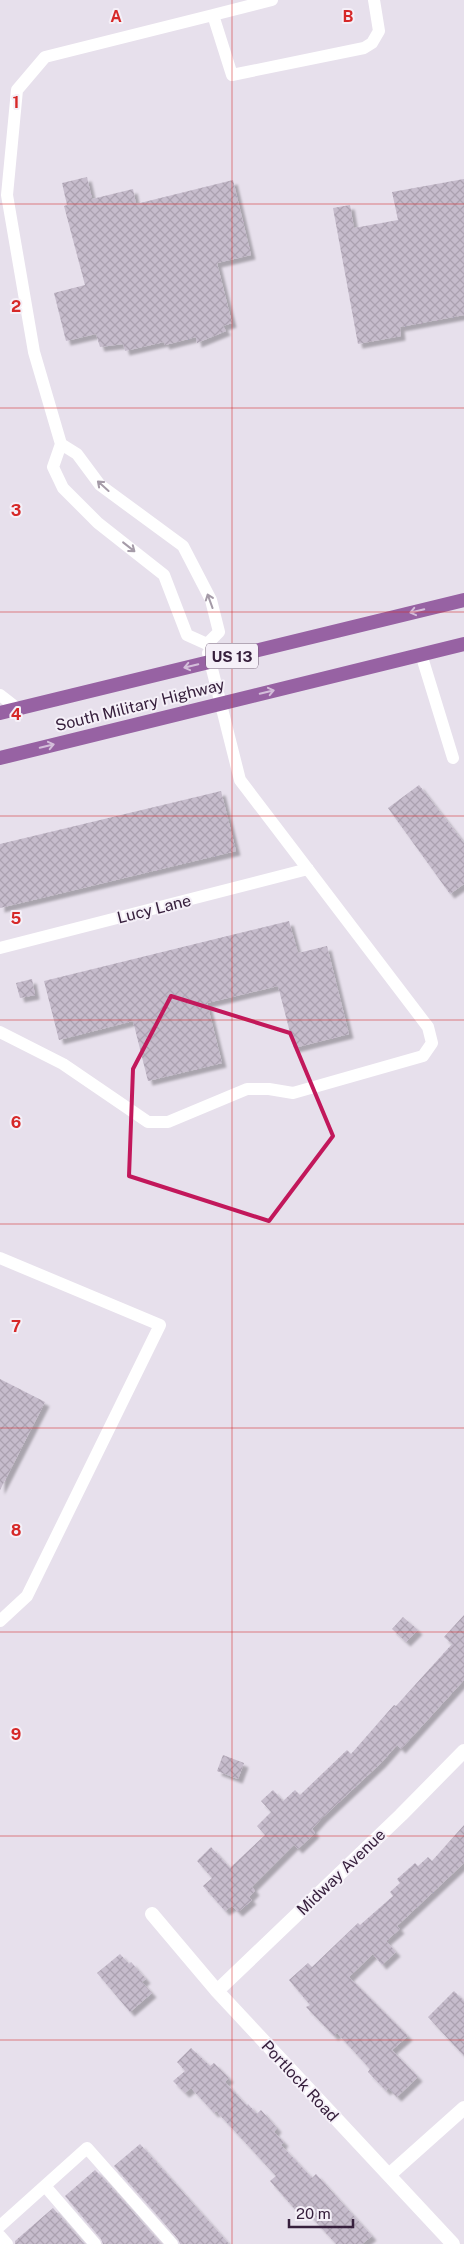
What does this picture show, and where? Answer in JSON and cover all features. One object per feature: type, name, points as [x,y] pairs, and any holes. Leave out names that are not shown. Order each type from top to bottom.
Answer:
[{"type":"main road","name":"South Military Highway","points":[[0,713],[464,600]]},
{"type":"main road","name":"South Military Highway","points":[[0,758],[464,644]]},
{"type":"street","name":"Midway Avenue","points":[[217,1992],[401,1815],[464,1751]]},
{"type":"street","name":"Portlock Road","points":[[152,1914],[217,1992],[453,2244]]},
{"type":"street","points":[[389,2175],[464,2108]]},
{"type":"lane","points":[[207,644],[187,635],[164,575],[98,523],[64,488],[53,467],[60,444],[34,352],[7,195],[17,90],[44,57],[272,0]]},
{"type":"lane","points":[[213,16],[232,75],[364,48],[372,43],[379,31],[374,0]]},
{"type":"lane","points":[[60,444],[77,454],[100,485],[183,546],[211,600],[218,632],[207,644]]},
{"type":"lane","points":[[0,1032],[63,1064],[148,1122],[168,1122],[247,1089],[269,1089],[293,1093],[423,1056],[432,1043],[428,1026],[240,780],[207,644]]},
{"type":"lane","points":[[421,654],[453,758]]},
{"type":"lane","points":[[0,695],[18,709]]},
{"type":"lane","name":"Lucy Lane","points":[[0,948],[308,869]]},
{"type":"lane","points":[[0,1258],[160,1325],[27,1596],[0,1620]]},
{"type":"lane","points":[[0,2226],[88,2148],[172,2244]]},
{"type":"lane","points":[[45,2186],[95,2244]]},
{"type":"lane","points":[[0,2236],[7,2244]]},
{"type":"highlighted area","points":[[171,996],[290,1033],[333,1136],[269,1221],[129,1176],[133,1069]]},
{"type":"building","points":[[87,177],[92,199],[133,189],[136,204],[233,180],[251,255],[217,263],[232,323],[223,326],[226,331],[197,343],[196,337],[165,345],[164,342],[125,351],[123,344],[100,347],[96,334],[66,341],[54,293],[85,285],[64,206],[67,205],[62,183]]},
{"type":"building","points":[[464,179],[464,315],[400,327],[401,336],[358,344],[333,208],[350,205],[354,228],[398,220],[392,192]]},
{"type":"building","points":[[419,785],[464,843],[464,884],[450,894],[388,808]]},
{"type":"building","points":[[221,791],[236,851],[0,908],[0,844]]},
{"type":"building","points":[[289,921],[298,953],[327,946],[349,1034],[294,1048],[278,986],[207,1003],[222,1063],[148,1081],[133,1021],[59,1040],[44,981]]},
{"type":"building","points":[[32,979],[35,995],[20,998],[16,983]]},
{"type":"building","points":[[0,1379],[45,1402],[0,1490]]},
{"type":"building","points":[[464,1615],[464,1680],[401,1749],[397,1745],[381,1763],[322,1818],[312,1829],[315,1833],[298,1849],[294,1845],[252,1887],[255,1891],[249,1897],[252,1900],[238,1912],[232,1906],[225,1911],[203,1886],[212,1878],[197,1861],[211,1847],[230,1868],[265,1835],[257,1826],[271,1812],[261,1801],[273,1790],[283,1801],[295,1790],[300,1795],[347,1750],[351,1754],[452,1644],[444,1637]]},
{"type":"building","points":[[403,1617],[418,1630],[406,1642],[392,1629]]},
{"type":"building","points":[[223,1755],[244,1763],[238,1779],[217,1771]]},
{"type":"building","points":[[464,1825],[464,1863],[397,1926],[400,1929],[386,1941],[396,1952],[382,1965],[373,1954],[349,1977],[408,2036],[392,2050],[418,2077],[397,2097],[388,2088],[386,2091],[368,2072],[370,2069],[337,2033],[334,2036],[306,2007],[310,2005],[289,1980],[308,1963],[312,1967],[358,1923],[360,1925],[393,1896],[390,1892],[400,1883],[397,1879],[415,1863],[418,1866],[428,1857],[432,1861]]},
{"type":"building","points":[[120,1954],[129,1964],[131,1962],[146,1979],[142,1982],[152,1993],[130,2012],[97,1973]]},
{"type":"building","points":[[454,1991],[464,2001],[464,2056],[428,2017]]},
{"type":"building","points":[[191,2048],[210,2066],[214,2063],[229,2078],[225,2082],[247,2106],[248,2104],[257,2114],[261,2110],[277,2128],[274,2132],[284,2142],[281,2145],[312,2178],[316,2174],[372,2236],[362,2244],[336,2244],[304,2209],[299,2214],[270,2181],[276,2176],[216,2111],[214,2113],[191,2088],[185,2093],[173,2081],[185,2071],[177,2062]]},
{"type":"building","points":[[140,2144],[229,2244],[180,2244],[178,2239],[114,2166]]},
{"type":"building","points":[[95,2170],[161,2244],[103,2244],[101,2239],[65,2196]]},
{"type":"building","points":[[53,2208],[84,2244],[15,2244],[15,2241]]}]
